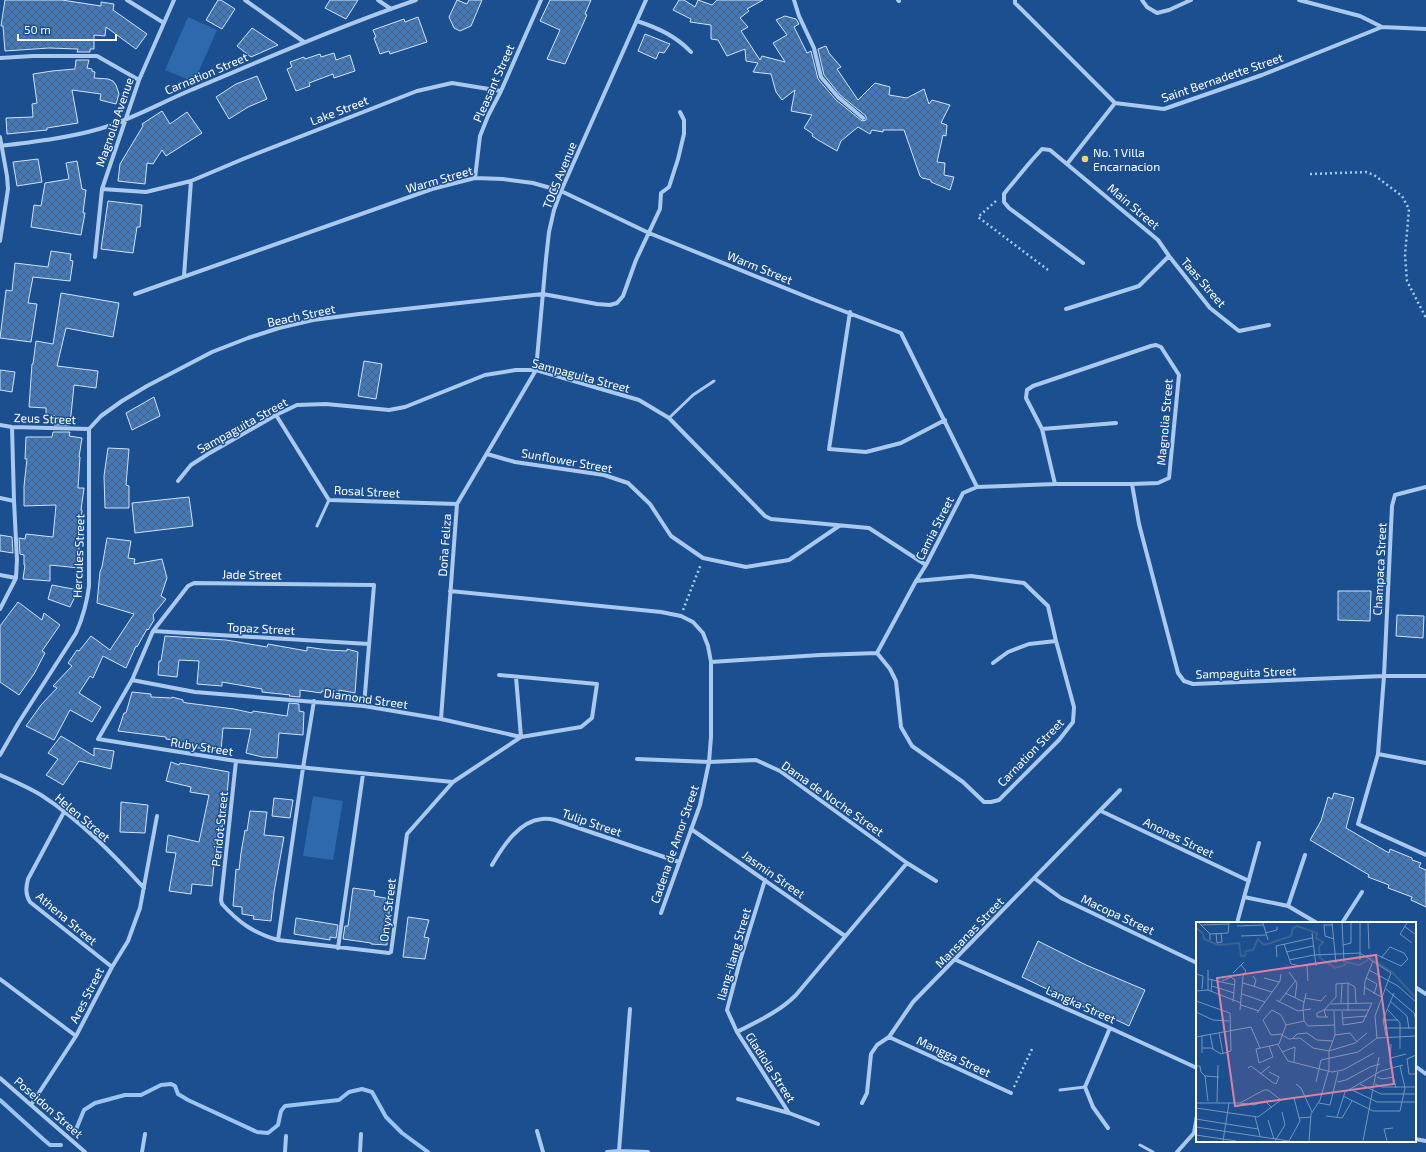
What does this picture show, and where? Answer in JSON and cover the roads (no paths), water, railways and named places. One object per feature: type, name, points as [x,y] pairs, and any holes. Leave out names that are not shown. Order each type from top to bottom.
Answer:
[{"type":"street","points":[[127,0],[164,23]]},
{"type":"street","name":"Magnolia Avenue","points":[[96,257],[102,189],[139,80],[174,0]]},
{"type":"street","points":[[244,0],[304,42]]},
{"type":"street","points":[[378,0],[391,9]]},
{"type":"street","name":"Carnation Street","points":[[0,146],[85,132],[126,121],[182,94],[304,42],[416,0]]},
{"type":"street","name":"Pleasant Street","points":[[475,178],[480,136],[540,0]]},
{"type":"street","name":"TOCS Avenue","points":[[536,370],[549,232],[554,210],[561,191],[646,0]]},
{"type":"street","points":[[794,0],[799,16],[814,48],[822,77],[838,97],[863,118]]},
{"type":"street","points":[[1142,0],[1147,7],[1157,13],[1169,10],[1191,0]]},
{"type":"street","points":[[1299,0],[1360,16],[1382,28]]},
{"type":"street","points":[[1014,1],[1115,103],[1067,164]]},
{"type":"street","points":[[637,21],[665,32],[682,43],[691,52]]},
{"type":"street","name":"Saint Bernadette Street","points":[[1115,103],[1164,109],[1262,75],[1382,28],[1426,30]]},
{"type":"street","points":[[0,58],[33,56],[97,56],[139,80]]},
{"type":"street","name":"Lake Street","points":[[102,189],[146,192],[190,181],[417,91],[452,83],[501,91]]},
{"type":"street","points":[[649,233],[660,209],[661,193],[669,187],[678,159],[684,127],[684,120],[680,112]]},
{"type":"street","points":[[0,137],[0,146],[7,176],[8,189],[0,241]]},
{"type":"street","name":"Main Street","points":[[1083,263],[1009,208],[1004,202],[1004,194],[1042,149],[1050,150],[1158,240],[1169,256]]},
{"type":"street","name":"Warm Street","points":[[135,294],[432,189],[475,178],[503,179],[533,183],[561,191],[649,233],[900,333],[945,420],[977,487]]},
{"type":"street","points":[[184,276],[190,181]]},
{"type":"street","name":"Beach Street","points":[[89,429],[101,416],[147,386],[212,352],[279,328],[313,320],[543,294],[597,304],[610,305],[617,303],[623,296],[636,260],[649,233]]},
{"type":"street","points":[[1066,309],[1138,286],[1169,256]]},
{"type":"street","name":"Taas Street","points":[[1169,256],[1210,308],[1239,332],[1269,325]]},
{"type":"street","points":[[850,312],[829,448],[866,452],[901,443],[945,420]]},
{"type":"street","name":"Magnolia Street","points":[[1156,345],[1161,347],[1179,375],[1169,478],[1158,483],[1055,484],[1042,429],[1026,398],[1027,390],[1033,386],[1151,346],[1156,345]]},
{"type":"street","name":"Sampaguita Street","points":[[178,481],[191,466],[208,454],[276,415],[297,405],[326,404],[389,410],[405,407],[485,375],[516,370],[536,370],[639,400],[669,418],[760,510],[771,519],[869,528],[926,565]]},
{"type":"street","name":"Doña Feliza","points":[[441,719],[457,504],[536,370]]},
{"type":"street","name":"Rosal Street","points":[[276,415],[329,500],[457,504]]},
{"type":"street","points":[[1042,429],[1116,423]]},
{"type":"street","name":"Zeus Street","points":[[0,425],[12,427],[89,429]]},
{"type":"street","points":[[0,609],[16,578],[17,560],[12,427]]},
{"type":"street","name":"Hercules Street","points":[[0,755],[19,722],[73,638],[83,618],[89,586],[89,429]]},
{"type":"street","name":"Sunflower Street","points":[[487,454],[515,462],[604,475],[628,483],[650,504],[671,536],[702,558],[746,567],[789,560],[839,526]]},
{"type":"street","points":[[977,487],[1055,484]]},
{"type":"street","name":"Sampaguita Street","points":[[1132,484],[1138,524],[1178,673],[1184,681],[1193,684],[1384,676],[1426,676]]},
{"type":"street","name":"Camia Street","points":[[877,653],[926,565],[963,493],[977,487]]},
{"type":"street","name":"Champaca Street","points":[[1426,487],[1395,495],[1393,499],[1384,676],[1378,754],[1358,824],[1426,855]]},
{"type":"street","points":[[0,498],[14,501]]},
{"type":"street","points":[[0,575],[16,578]]},
{"type":"street","name":"Carnation Street","points":[[877,653],[890,669],[896,681],[902,727],[912,746],[963,782],[984,802],[998,800],[1059,740],[1073,722],[1074,707],[1048,606],[1024,583],[971,576],[916,581]]},
{"type":"street","name":"Jade Street","points":[[98,739],[132,680],[153,631],[188,586],[194,583],[374,585],[364,706]]},
{"type":"street","name":"Cadena de Amor Street","points":[[450,590],[661,612],[681,616],[692,622],[703,633],[708,646],[711,662],[711,737],[709,762],[700,805],[661,913]]},
{"type":"street","name":"Topaz Street","points":[[153,631],[369,644]]},
{"type":"street","points":[[993,663],[1008,652],[1029,644],[1056,641]]},
{"type":"street","points":[[711,662],[877,653]]},
{"type":"street","points":[[499,675],[516,677],[520,738]]},
{"type":"street","name":"Diamond Street","points":[[132,680],[195,692],[364,706],[441,719],[520,738],[582,727],[592,718],[596,684],[516,677]]},
{"type":"street","points":[[278,940],[314,701]]},
{"type":"street","name":"Onyx Street","points":[[221,900],[225,907],[242,924],[261,935],[278,940],[338,948],[385,953],[391,952],[407,834],[453,782],[520,738]]},
{"type":"street","name":"Ruby Street","points":[[98,739],[236,761],[453,782]]},
{"type":"street","points":[[1378,754],[1426,763]]},
{"type":"street","name":"Dama de Noche Street","points":[[637,759],[709,762],[756,760],[780,771],[907,863],[936,880]]},
{"type":"street","name":"Peridot Street","points":[[221,900],[236,761]]},
{"type":"street","points":[[338,948],[363,774]]},
{"type":"street","name":"Helen Street","points":[[0,775],[41,795],[64,812],[84,828],[144,888]]},
{"type":"street","name":"Mansanas Street","points":[[862,1103],[868,1092],[872,1054],[877,1045],[889,1037],[913,1002],[956,960],[1120,790]]},
{"type":"street","name":"Anonas Street","points":[[1101,811],[1248,882]]},
{"type":"street","name":"Athena Street","points":[[64,812],[28,878],[26,888],[27,898],[30,902],[112,967]]},
{"type":"street","name":"Ares Street","points":[[31,1105],[76,1036],[112,967],[128,940],[135,924],[140,908],[157,816]]},
{"type":"street","name":"Tulip Street","points":[[492,865],[499,853],[516,832],[526,824],[543,818],[555,820],[679,862]]},
{"type":"street","name":"Jasmin Street","points":[[691,829],[845,936]]},
{"type":"street","points":[[1237,922],[1259,843]]},
{"type":"street","points":[[1288,906],[1305,855]]},
{"type":"street","points":[[737,1032],[772,1014],[796,995],[907,863]]},
{"type":"street","name":"Macopa Street","points":[[1034,878],[1061,898],[1196,962]]},
{"type":"street","name":"Ilang-ilang Street","points":[[737,1032],[727,1010],[740,961],[765,880]]},
{"type":"street","points":[[1343,922],[1362,892]]},
{"type":"street","points":[[1244,897],[1288,906],[1314,922]]},
{"type":"street","name":"Langka Street","points":[[956,960],[1196,1068]]},
{"type":"street","points":[[0,979],[76,1036]]},
{"type":"street","points":[[1416,988],[1426,994]]},
{"type":"street","points":[[619,1151],[630,1009]]},
{"type":"street","points":[[1108,1128],[1093,1107],[1085,1087],[1110,1028]]},
{"type":"street","name":"Gladiola Street","points":[[737,1032],[789,1113]]},
{"type":"street","name":"Mangga Street","points":[[889,1037],[1011,1093]]},
{"type":"street","points":[[1416,1067],[1426,1074]]},
{"type":"street","name":"Poseidon Street","points":[[0,1078],[85,1152]]},
{"type":"street","name":"Gladiola Street","points":[[738,1099],[789,1113],[818,1124]]},
{"type":"street","points":[[1177,1152],[1194,1133],[1196,1122]]},
{"type":"street","points":[[537,1131],[543,1152]]},
{"type":"street","points":[[142,1152],[145,1134]]},
{"type":"street","points":[[360,1152],[361,1134]]},
{"type":"street","points":[[284,1152],[286,1136]]},
{"type":"street","points":[[1416,1139],[1426,1141]]},
{"type":"street","points":[[608,1152],[648,1152]]},
{"type":"lane","points":[[669,418],[693,395],[714,381]]},
{"type":"lane","points":[[317,526],[329,500]]},
{"type":"lane","points":[[1060,1090],[1085,1087]]},
{"type":"lane","points":[[1140,1145],[1152,1152]]},
{"type":"waterway","points":[[75,1132],[84,1110],[95,1103],[125,1095],[141,1095],[161,1085],[171,1084],[175,1086],[178,1094],[188,1100],[257,1132],[268,1133],[278,1125],[281,1111],[285,1106],[339,1100],[349,1092],[362,1089],[372,1092],[386,1117],[402,1133],[428,1152]]},
{"type":"waterway","points":[[0,1100],[50,1145],[61,1145]]},
{"type":"place","name":"No. 1 Villa Encarnacion","points":[[1085,159]]}]
